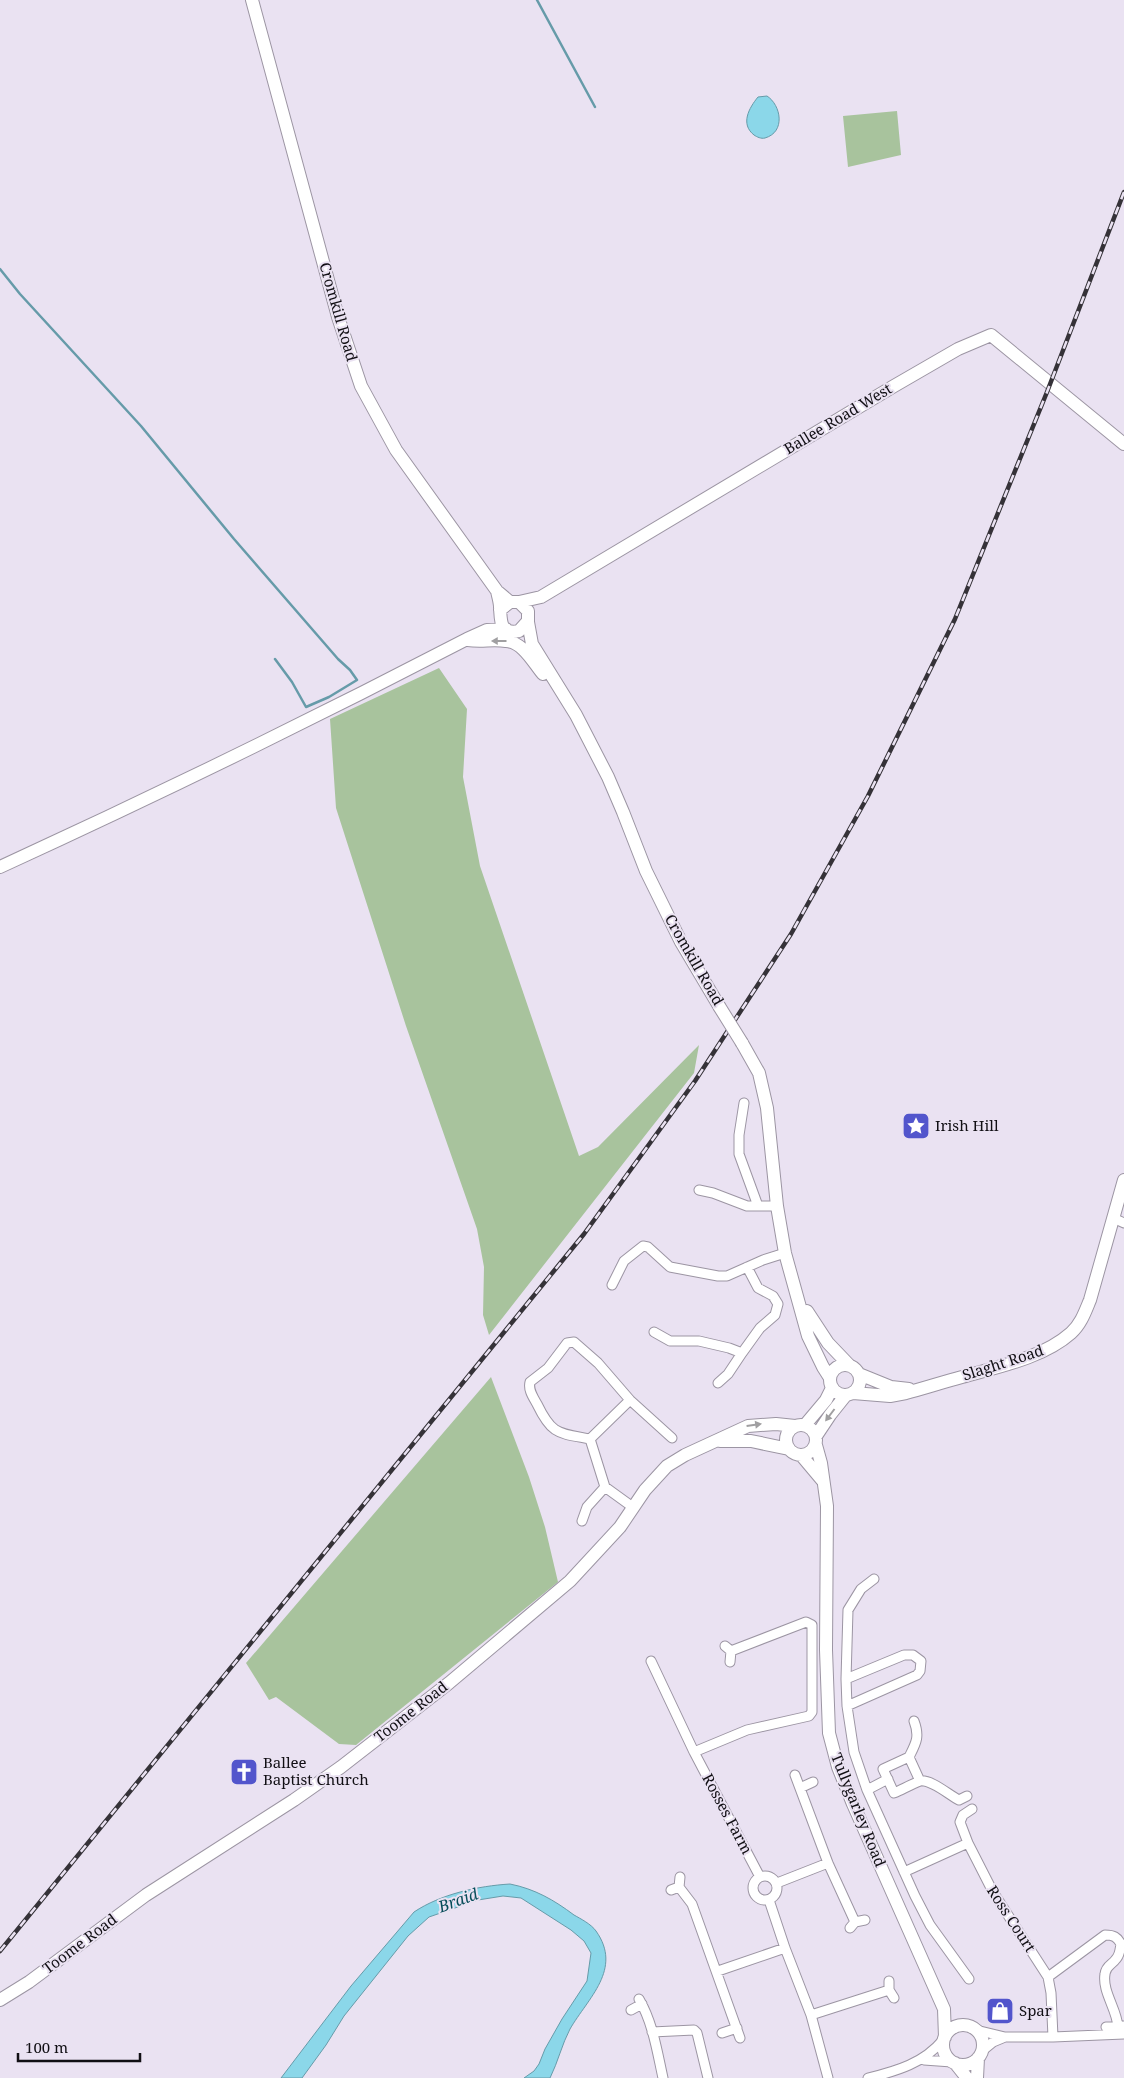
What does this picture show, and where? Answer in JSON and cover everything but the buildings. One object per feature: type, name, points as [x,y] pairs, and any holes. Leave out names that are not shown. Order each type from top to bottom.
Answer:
[{"type":"street","name":"Cromkill Road","points":[[252,0],[338,317],[361,386],[396,450],[507,607]]},
{"type":"street","name":"Ballee Road West","points":[[507,607],[541,597],[894,386],[958,349],[991,335],[1124,444]]},
{"type":"street","name":"Ballee Road West","points":[[528,618],[541,597]]},
{"type":"street","points":[[507,607],[500,622],[510,630]]},
{"type":"street","points":[[0,867],[71,836],[304,722],[467,639],[487,630],[523,628],[528,618],[526,607],[507,607],[487,630]]},
{"type":"street","name":"Cromkill Road","points":[[528,618],[532,644],[570,705],[623,812],[646,871],[681,942],[759,1073],[767,1108],[777,1206],[785,1253],[808,1336],[831,1383]]},
{"type":"street","name":"Cromkill Road","points":[[510,630],[532,644]]},
{"type":"street","points":[[467,639],[480,642],[509,641],[517,644],[562,700],[570,705]]},
{"type":"street","points":[[744,1103],[739,1135],[739,1154],[758,1206]]},
{"type":"street","name":"Slaght Road","points":[[850,1394],[890,1396],[919,1390],[1005,1365],[1052,1346],[1073,1332],[1090,1300],[1119,1220],[1124,1180]]},
{"type":"street","points":[[699,1190],[713,1193],[747,1206],[777,1206]]},
{"type":"street","points":[[612,1285],[624,1262],[643,1246],[648,1247],[670,1267],[727,1276],[785,1253]]},
{"type":"street","points":[[718,1383],[728,1374],[760,1328],[775,1315],[778,1304],[773,1296],[758,1288],[747,1267]]},
{"type":"street","name":"Cromkill Road","points":[[797,1294],[820,1332],[854,1370]]},
{"type":"street","points":[[654,1332],[670,1340],[699,1341],[742,1353]]},
{"type":"street","points":[[590,1439],[562,1433],[550,1426],[529,1388],[532,1380],[547,1369],[565,1345],[574,1342],[615,1381],[630,1400],[672,1438]]},
{"type":"street","points":[[839,1367],[854,1370],[860,1382],[830,1415],[811,1452],[801,1455],[796,1454],[789,1449],[786,1443],[787,1436],[823,1405],[831,1383],[833,1372],[839,1367]]},
{"type":"street","name":"Slaght Road","points":[[854,1370],[891,1387],[919,1390]]},
{"type":"street","points":[[831,1383],[840,1394],[850,1394]]},
{"type":"street","points":[[590,1439],[630,1400]]},
{"type":"street","name":"Toome Road","points":[[0,2000],[29,1982],[146,1895],[294,1800],[449,1683],[570,1581],[614,1533],[634,1508],[645,1490],[667,1466],[685,1454],[748,1426],[776,1424],[800,1426]]},
{"type":"street","points":[[800,1426],[813,1430],[816,1441]]},
{"type":"street","points":[[590,1439],[605,1487],[634,1508]]},
{"type":"street","name":"Toome Road","points":[[717,1441],[752,1441],[789,1449]]},
{"type":"street","name":"Tullygarley Road","points":[[816,1441],[827,1506],[826,1650],[829,1734],[838,1767],[853,1804],[944,2009],[944,2039]]},
{"type":"street","name":"Tullygarley Road","points":[[801,1455],[822,1480]]},
{"type":"street","points":[[582,1521],[587,1507],[605,1487]]},
{"type":"street","points":[[874,1579],[861,1589],[848,1610],[847,1706],[854,1752],[867,1790],[930,1925],[969,1980]]},
{"type":"street","points":[[694,1752],[748,1730],[808,1716],[812,1712],[812,1625],[806,1622],[728,1649],[730,1662]]},
{"type":"street","points":[[846,1679],[904,1655],[913,1655],[921,1661],[920,1672],[917,1675],[847,1706]]},
{"type":"street","name":"Rosses Farm","points":[[650,1661],[694,1752],[760,1877]]},
{"type":"street","points":[[914,1721],[918,1732],[915,1745],[909,1757],[883,1769],[894,1793],[920,1781],[925,1781],[936,1785],[945,1793],[959,1800],[968,1796]]},
{"type":"street","points":[[909,1757],[920,1781]]},
{"type":"street","points":[[795,1775],[852,1925],[865,1920]]},
{"type":"street","points":[[867,1790],[888,1779]]},
{"type":"street","points":[[800,1788],[813,1782]]},
{"type":"street","name":"Ross Court","points":[[972,1809],[963,1816],[960,1822],[968,1843],[993,1892],[1048,1977],[1051,1993],[1053,2037]]},
{"type":"street","points":[[904,1872],[968,1843]]},
{"type":"street","points":[[777,1884],[828,1863]]},
{"type":"street","points":[[770,1876],[777,1884],[775,1895],[769,1900],[757,1898],[753,1890],[754,1882],[760,1877],[770,1876]]},
{"type":"street","points":[[680,1877],[675,1888],[692,1904],[718,1971],[740,2038]]},
{"type":"street","points":[[769,1900],[784,1948],[811,2015],[828,2078]]},
{"type":"street","points":[[1048,1977],[1106,1935],[1113,1935],[1118,1938],[1121,1944],[1119,1953],[1116,1960],[1108,1965],[1105,1973],[1110,2002],[1122,2029]]},
{"type":"street","points":[[718,1971],[784,1948]]},
{"type":"street","points":[[811,2015],[889,1985],[894,1998]]},
{"type":"street","points":[[632,2010],[641,2002],[652,2032],[663,2078]]},
{"type":"street","name":"Tullygarley Road","points":[[944,2009],[963,2025]]},
{"type":"street","points":[[924,2060],[954,2027],[963,2025],[1005,2037],[1053,2037],[1122,2029]]},
{"type":"street","points":[[1106,2027],[1122,2029]]},
{"type":"street","points":[[722,2034],[737,2028]]},
{"type":"street","points":[[652,2032],[694,2030],[697,2033],[708,2078]]},
{"type":"street","points":[[976,2030],[983,2040],[977,2078]]},
{"type":"street","points":[[868,2078],[878,2077],[924,2060],[964,2065],[970,2064],[993,2042],[1005,2037]]},
{"type":"street","points":[[944,2039],[944,2052],[967,2078]]},
{"type":"green space","points":[[897,111],[901,155],[848,167],[843,116]]},
{"type":"green space","points":[[439,668],[467,709],[463,777],[480,866],[579,1156],[598,1147],[699,1045],[694,1073],[489,1335],[483,1315],[484,1267],[477,1229],[406,1026],[336,808],[330,719]]},
{"type":"green space","points":[[491,1377],[529,1477],[545,1527],[558,1582],[356,1745],[339,1744],[276,1697],[269,1700],[246,1663]]},
{"type":"water","points":[[767,96],[776,106],[779,124],[772,135],[759,138],[747,126],[747,116],[758,97]]},
{"type":"water","name":"Braid","points":[[510,1884],[544,1896],[586,1922],[596,1931],[603,1945],[606,1958],[600,1983],[570,2029],[550,2078],[524,2078],[534,2071],[539,2064],[562,2019],[587,1981],[591,1953],[584,1941],[571,1930],[521,1898],[503,1896],[478,1900],[429,1917],[408,1936],[344,2016],[302,2078],[281,2078],[351,1986],[414,1912],[436,1900],[460,1892]]},
{"type":"waterway","points":[[537,0],[595,107]]},
{"type":"waterway","points":[[0,269],[20,294],[141,426],[234,539],[357,680],[329,697],[306,707],[292,682],[275,659]]},
{"type":"railway","points":[[0,1951],[584,1234],[695,1081],[791,934],[868,796],[955,619],[1047,392],[1124,192]]},
{"type":"place","name":"Irish Hill","points":[[916,1126]]},
{"type":"place","name":"Ballee Baptist Church","points":[[244,1772]]},
{"type":"place","name":"Spar","points":[[1000,2011]]}]
